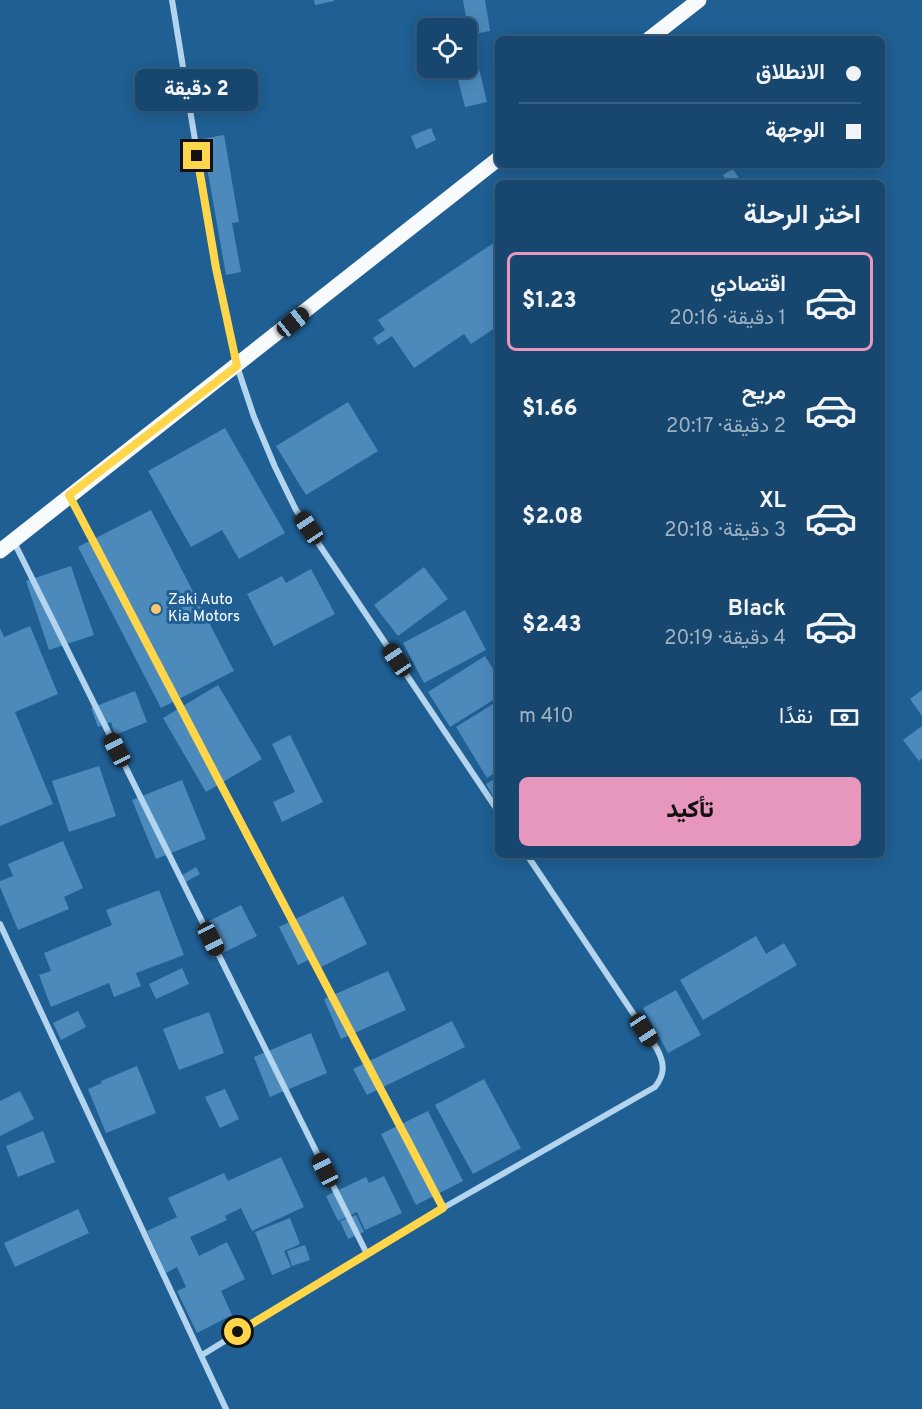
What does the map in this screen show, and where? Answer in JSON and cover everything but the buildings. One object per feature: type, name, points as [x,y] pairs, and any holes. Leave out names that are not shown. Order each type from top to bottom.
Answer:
[{"type":"main road","points":[[654,36],[699,0]]},
{"type":"main road","points":[[0,551],[495,161]]},
{"type":"street","points":[[172,0],[216,268],[237,366],[254,417],[296,510],[495,808]]},
{"type":"street","points":[[69,495],[443,1208]]},
{"type":"street","points":[[13,540],[367,1254]]},
{"type":"street","points":[[202,1355],[443,1208],[655,1087],[661,1078],[664,1068],[657,1049],[529,858]]},
{"type":"street","points":[[0,924],[226,1409]]},
{"type":"place","name":"Zaki Auto Kia Motors","points":[[156,609]]},
{"type":"route","points":[[197,156],[216,268],[237,366],[69,495],[443,1208],[238,1332]]}]
